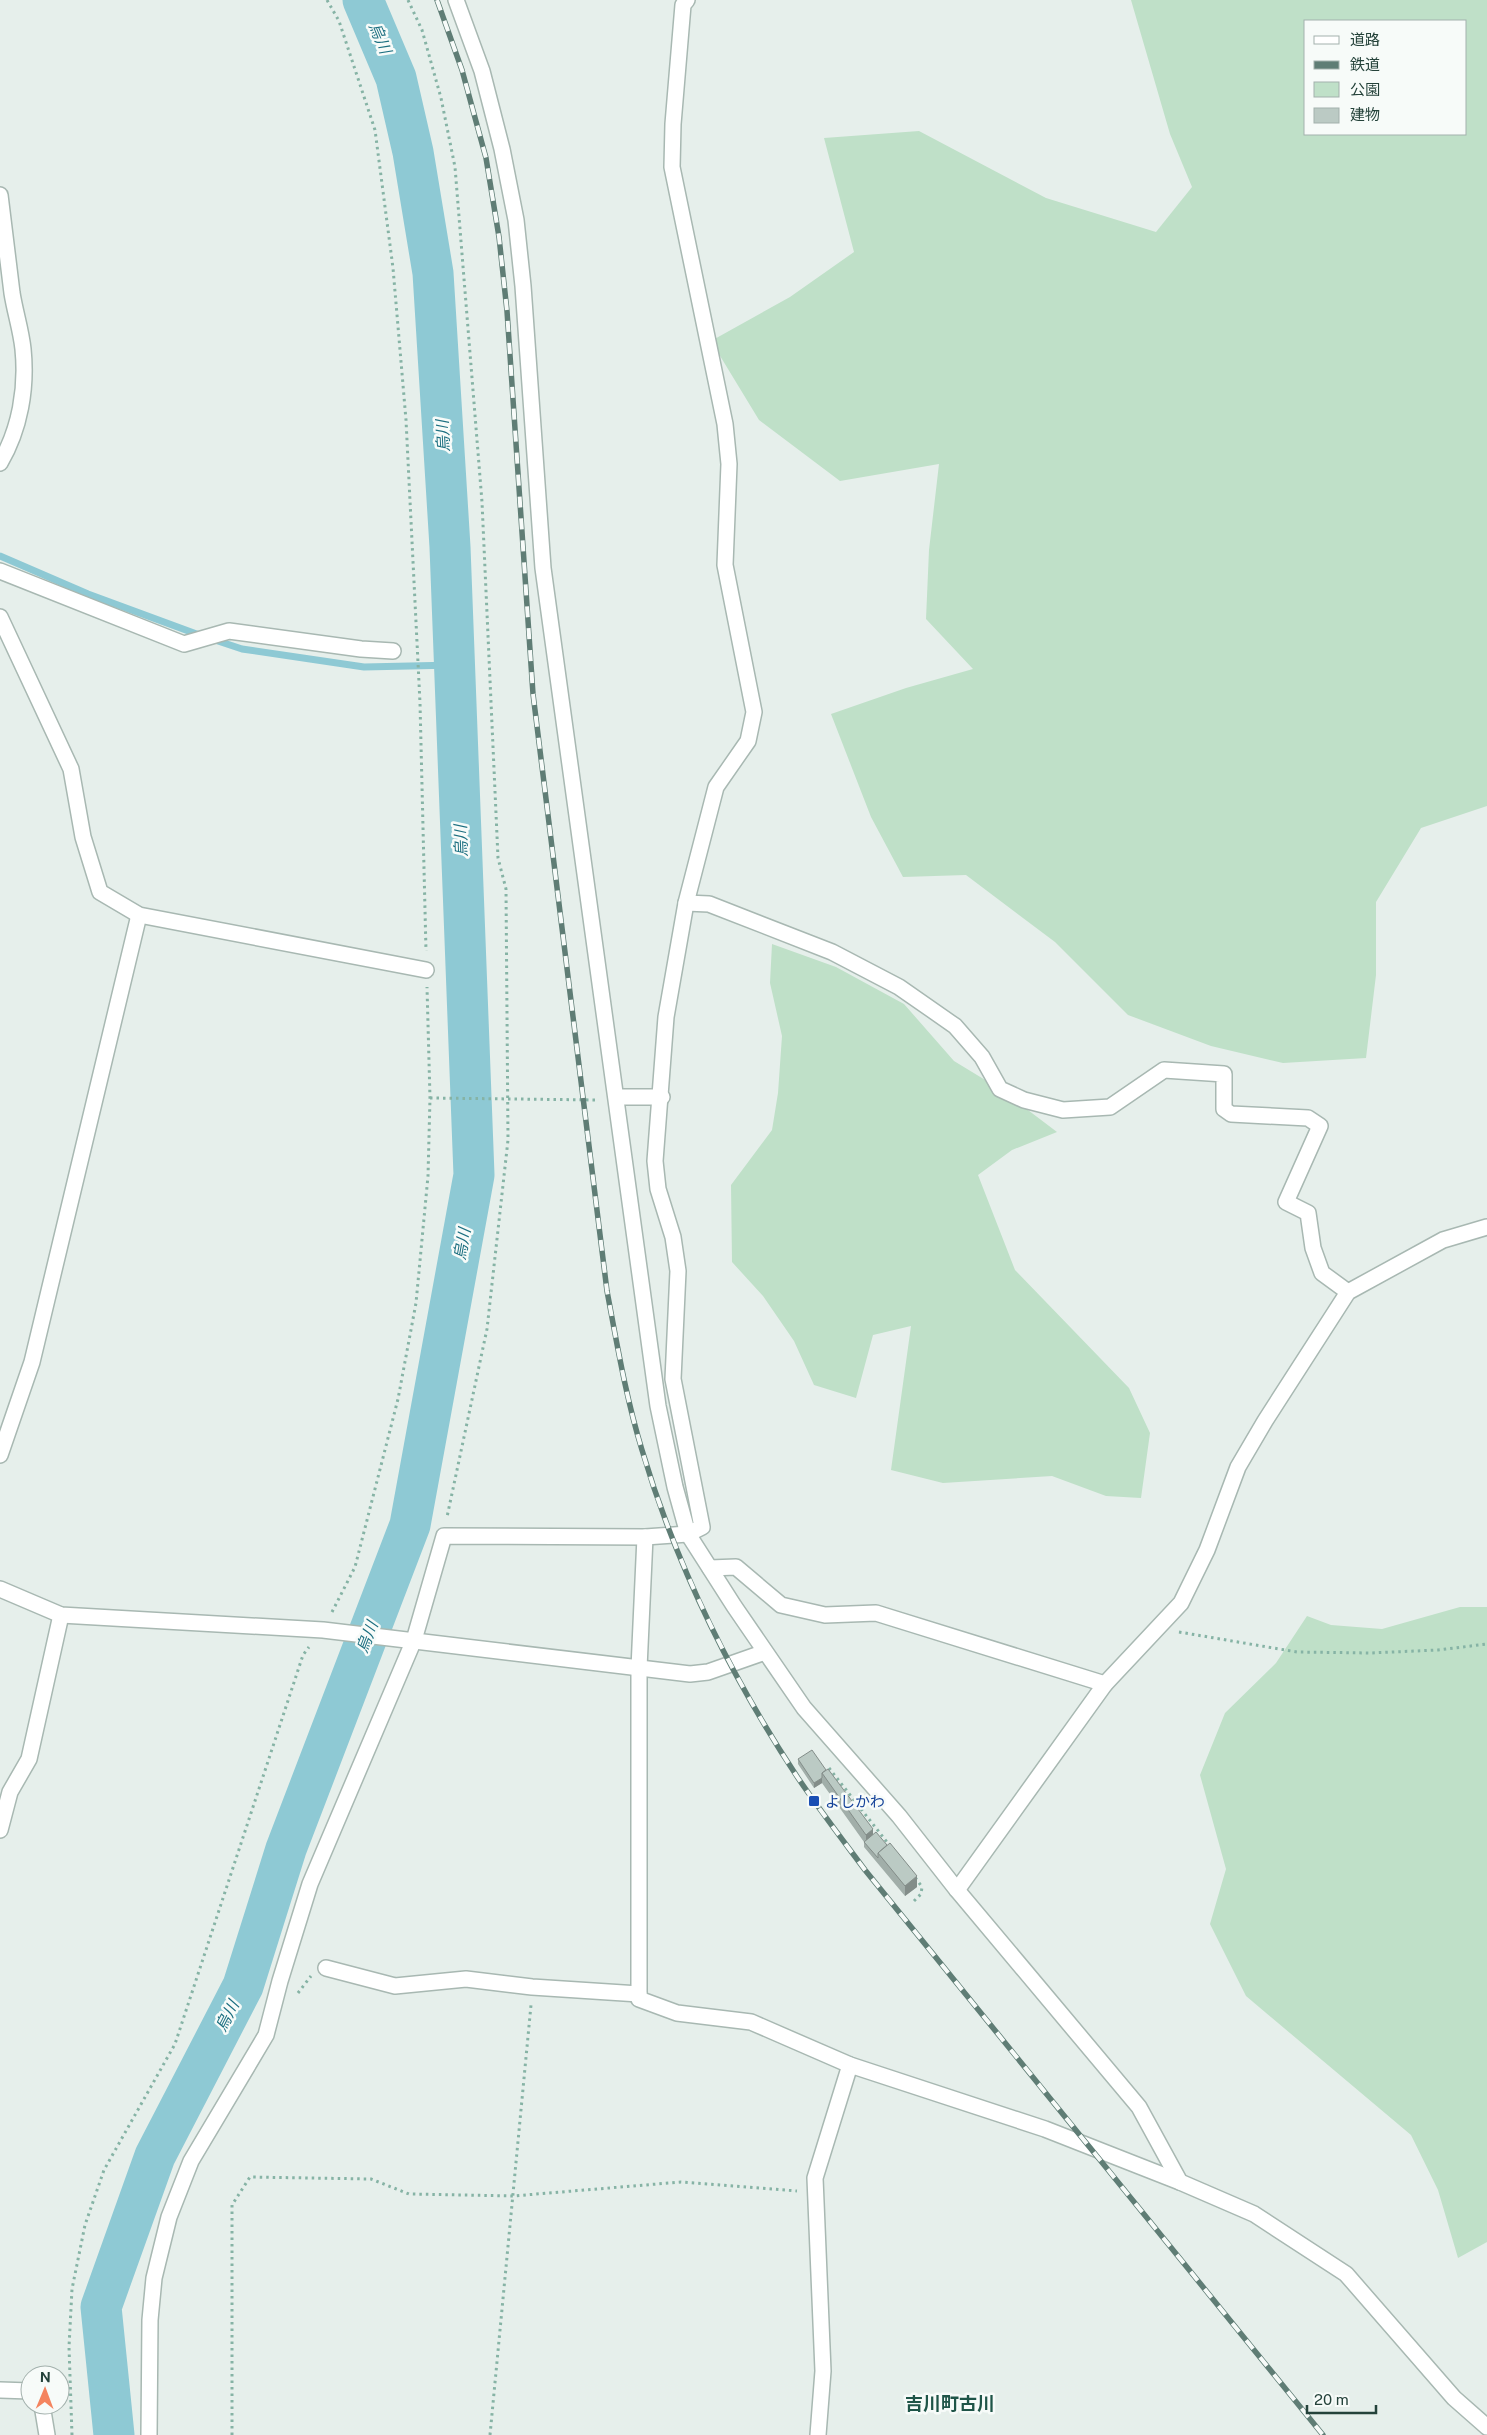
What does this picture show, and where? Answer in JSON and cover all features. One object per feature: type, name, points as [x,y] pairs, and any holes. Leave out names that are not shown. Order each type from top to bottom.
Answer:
[{"type":"street","points":[[456,0],[482,71],[502,150],[516,220],[524,295],[543,568],[658,1406],[675,1487],[688,1534],[804,1708],[899,1816],[957,1890],[1139,2107],[1180,2182]]},
{"type":"street","points":[[149,2435],[150,2320],[154,2278],[169,2218],[191,2161],[266,2035],[280,1981],[310,1884],[410,1639],[444,1536],[645,1536],[688,1534],[702,1527],[673,1379],[678,1271],[673,1237],[658,1190],[656,1161],[662,1097],[666,1017],[686,903],[716,787],[748,741],[754,712],[725,565],[729,464],[724,424],[672,167],[673,124],[683,5],[687,0]]},
{"type":"street","points":[[0,195],[12,295],[23,349],[24,380],[22,404],[16,428],[0,463]]},
{"type":"street","points":[[0,572],[184,644],[229,631],[361,649],[393,651]]},
{"type":"street","points":[[0,617],[71,769],[83,837],[100,892],[139,915],[426,970]]},
{"type":"street","points":[[686,903],[709,904],[823,948],[899,987],[955,1026],[982,1057],[1000,1088],[1024,1100],[1063,1110],[1110,1108],[1164,1070],[1224,1074],[1224,1109],[1230,1114],[1308,1118],[1320,1126],[1286,1202],[1308,1213],[1313,1248],[1322,1273],[1348,1292]]},
{"type":"street","points":[[0,1455],[32,1362],[139,915]]},
{"type":"street","points":[[617,1097],[662,1097]]},
{"type":"street","points":[[957,1890],[1105,1684],[1181,1603],[1207,1550],[1238,1467],[1265,1421],[1348,1292],[1443,1240],[1487,1227]]},
{"type":"street","points":[[645,1536],[639,1668],[639,1999],[677,2013],[751,2022],[850,2065],[1045,2129],[1180,2182],[1254,2214],[1346,2274],[1454,2398],[1487,2427]]},
{"type":"street","points":[[710,1568],[736,1567],[781,1605],[825,1615],[876,1613],[1105,1684]]},
{"type":"street","points":[[0,1589],[60,1615],[327,1630],[690,1674],[708,1672],[765,1652]]},
{"type":"street","points":[[0,1830],[10,1792],[30,1759],[60,1615]]},
{"type":"street","points":[[326,1968],[395,1986],[466,1979],[532,1987],[639,1994]]},
{"type":"street","points":[[818,2435],[823,2372],[814,2178],[850,2065]]},
{"type":"street","points":[[0,2390],[20,2391]]},
{"type":"street","points":[[44,2415],[47,2435]]},
{"type":"path","points":[[72,2435],[69,2347],[72,2289],[85,2225],[104,2170],[175,2044],[303,1655],[327,1630],[355,1567],[398,1399],[416,1303],[428,1176],[430,1098],[419,684],[406,420],[393,268],[375,130],[339,21],[327,0]]},
{"type":"path","points":[[408,0],[422,30],[439,90],[455,167],[482,502],[498,858],[506,889],[508,1140],[486,1329],[444,1536]]},
{"type":"path","points":[[430,1098],[602,1100],[617,1097]]},
{"type":"path","points":[[1159,1628],[1297,1652],[1380,1653],[1438,1650],[1487,1644]]},
{"type":"path","points":[[823,1761],[893,1849]]},
{"type":"path","points":[[910,1872],[922,1887],[921,1894],[914,1901]]},
{"type":"path","points":[[490,2435],[532,1987]]},
{"type":"path","points":[[232,2435],[232,2205],[250,2177],[371,2179],[409,2194],[513,2196],[681,2182],[815,2192]]},
{"type":"green space","points":[[1131,0],[1487,0],[1487,806],[1421,828],[1376,902],[1376,975],[1366,1058],[1283,1063],[1211,1046],[1128,1015],[1055,942],[966,875],[903,877],[871,817],[831,714],[906,688],[973,669],[926,619],[929,550],[939,464],[840,481],[759,420],[711,341],[790,297],[854,252],[824,138],[919,131],[1046,198],[1156,232],[1192,187],[1170,134]]},
{"type":"green space","points":[[772,944],[836,967],[904,1004],[954,1061],[1000,1089],[1057,1132],[1012,1150],[978,1175],[1015,1270],[1129,1388],[1150,1433],[1141,1498],[1106,1496],[1052,1476],[943,1483],[891,1470],[911,1326],[873,1335],[856,1398],[814,1385],[794,1341],[763,1296],[732,1262],[731,1185],[772,1130],[778,1093],[782,1036],[770,983]]},
{"type":"green space","points":[[1460,1607],[1487,1607],[1487,2242],[1458,2258],[1438,2190],[1411,2135],[1246,1996],[1210,1924],[1226,1869],[1200,1775],[1225,1713],[1276,1663],[1307,1616],[1331,1625],[1382,1629]]},
{"type":"building","points":[[812,1750],[826,1770],[822,1773],[822,1778],[814,1783],[798,1759]]},
{"type":"building","points":[[828,1769],[873,1829],[866,1835],[822,1773]]},
{"type":"building","points":[[876,1832],[887,1845],[878,1853],[878,1858],[864,1842]]},
{"type":"building","points":[[890,1843],[917,1876],[905,1886],[878,1853]]},
{"type":"waterway","name":"烏川","points":[[114,2435],[101,2307],[155,2156],[243,1986],[286,1849],[410,1525],[474,1175],[450,547],[433,273],[413,152],[396,78],[363,0]]},
{"type":"waterway","points":[[0,556],[88,594],[202,636]]},
{"type":"waterway","points":[[212,639],[242,649],[364,667],[455,665]]},
{"type":"railway","points":[[437,0],[462,70],[486,158],[499,237],[507,311],[533,694],[607,1291],[631,1411],[671,1536],[708,1620],[729,1661],[774,1740],[814,1801],[865,1870],[1323,2435]]},
{"type":"place","name":"よしかわ","points":[[814,1801]]},
{"type":"district","name":"吉川町古川","points":[[950,2403]]}]
